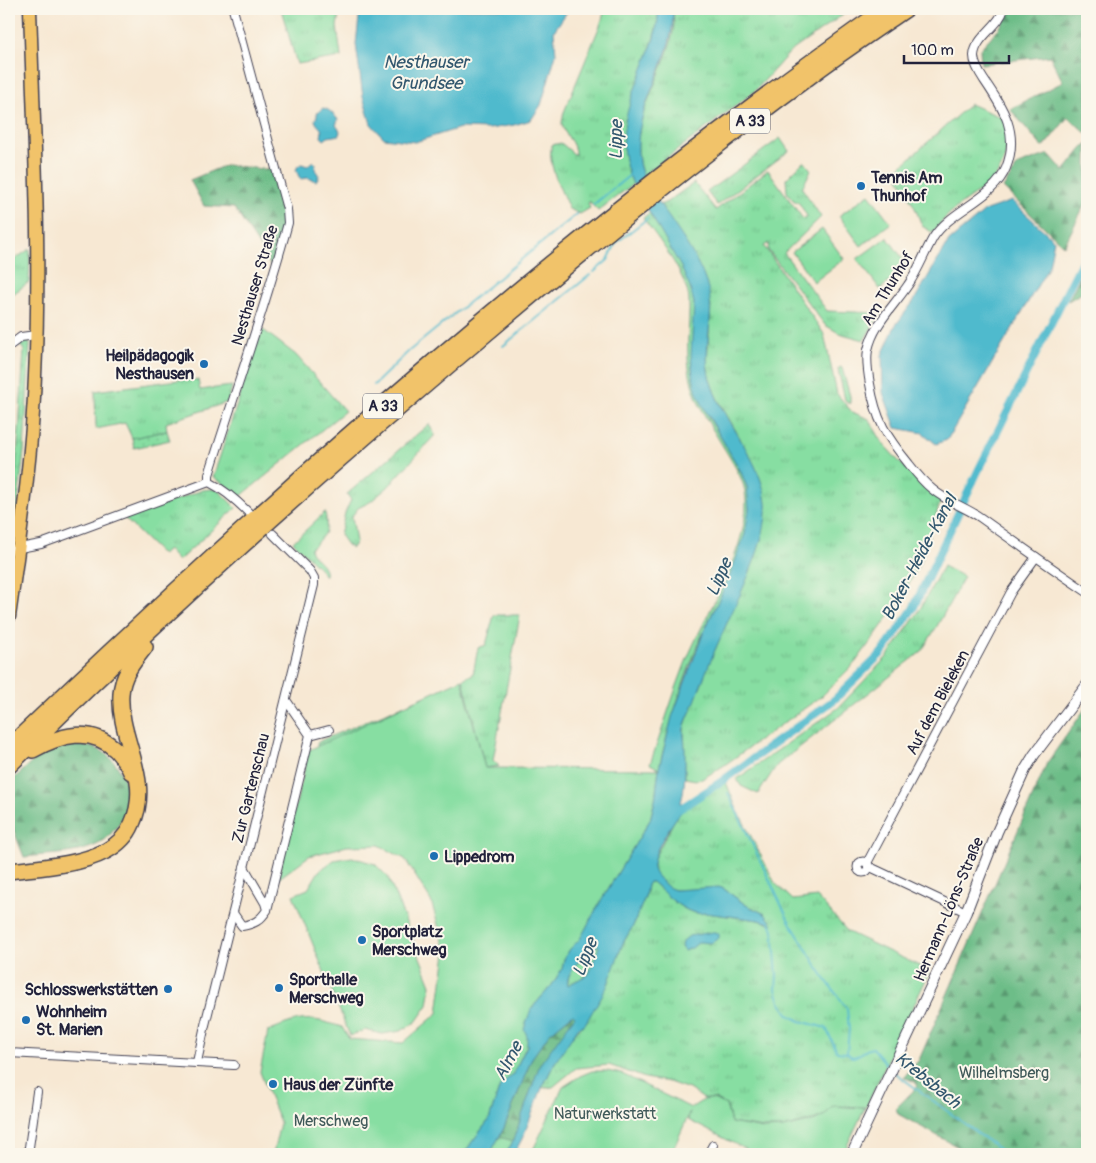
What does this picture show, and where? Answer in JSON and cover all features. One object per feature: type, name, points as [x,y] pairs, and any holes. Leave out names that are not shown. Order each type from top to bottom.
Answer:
[{"type":"highway","name":"A 33","points":[[11,756],[274,502],[430,365],[603,230],[796,71],[885,9]]},
{"type":"highway","name":"A 33","points":[[689,160],[906,9]]},
{"type":"highway","name":"A 33","points":[[11,756],[353,448],[501,321],[603,230]]},
{"type":"highway","points":[[9,872],[87,858],[106,851],[119,842],[129,831],[139,804],[139,783],[124,727],[121,692],[125,676],[131,664],[184,600]]},
{"type":"highway","points":[[9,863],[47,862],[80,856],[105,848],[127,828],[136,802],[130,768],[126,762],[111,746],[90,736],[77,734],[50,740],[11,756]]},
{"type":"main road","points":[[9,617],[14,549],[31,428],[36,335],[37,217],[30,9]]},
{"type":"street","name":"Nesthauser Straße","points":[[209,482],[209,475],[240,373],[259,322],[288,223],[282,191],[233,9]]},
{"type":"street","name":"Am Thunhof","points":[[1004,9],[996,24],[980,42],[974,54],[974,61],[1008,118],[1011,141],[1006,168],[998,181],[987,192],[942,225],[909,284],[876,331],[868,350],[868,370],[880,423],[886,434],[923,481],[952,502],[974,513],[1087,592]]},
{"type":"street","points":[[9,346],[21,336],[36,335]]},
{"type":"street","points":[[14,549],[41,544],[209,482],[222,488],[248,512]]},
{"type":"street","name":"Zur Gartenschau","points":[[197,1062],[314,585],[314,578],[310,571],[273,534]]},
{"type":"street","name":"Auf dem Bieleken","points":[[966,912],[868,864],[1011,592],[1036,557]]},
{"type":"street","name":"Hermann-Löns-Straße","points":[[854,1154],[966,912],[997,832],[1025,770],[1087,685]]},
{"type":"street","points":[[233,914],[242,926],[261,919],[267,910],[310,736],[286,700]]},
{"type":"street","points":[[310,736],[329,730]]},
{"type":"street","points":[[244,867],[267,910]]},
{"type":"street","points":[[9,1054],[234,1065]]},
{"type":"street","points":[[28,1154],[37,1092]]},
{"type":"street","points":[[708,1154],[713,1145]]},
{"type":"green space","points":[[281,9],[340,9],[337,26],[341,57],[297,64]]},
{"type":"green space","points":[[605,9],[658,9],[658,19],[650,50],[627,116],[624,132],[624,149],[633,184],[598,211],[590,201],[588,203],[590,208],[580,214],[569,209],[553,169],[551,152],[552,145],[561,143],[575,155],[574,146],[563,128],[564,112]]},
{"type":"green space","points":[[673,9],[851,9],[790,52],[755,91],[643,176],[638,156],[638,137],[642,118],[670,43],[674,24]]},
{"type":"green space","points":[[1010,9],[1087,9],[1087,134],[1068,117],[1043,148],[1010,109],[1063,82],[1050,56],[981,64],[980,49],[1000,27]]},
{"type":"green space","points":[[970,104],[1005,119],[1007,144],[1003,162],[996,176],[946,217],[933,233],[922,226],[916,210],[897,174],[899,168]]},
{"type":"green space","points":[[780,138],[789,151],[717,205],[707,192]]},
{"type":"green space","points":[[1087,143],[1087,200],[1064,246],[1003,188],[1018,165],[1049,154],[1064,171]]},
{"type":"green space","points":[[804,161],[811,170],[802,188],[821,217],[784,253],[827,311],[881,313],[864,340],[839,333],[825,325],[768,250],[769,243],[764,246],[824,334],[837,394],[852,412],[869,419],[884,445],[921,485],[941,500],[922,559],[898,604],[855,663],[822,696],[723,766],[702,779],[685,778],[684,728],[702,679],[753,562],[764,529],[740,438],[717,398],[709,378],[707,361],[711,306],[660,205],[694,183],[716,210],[768,170],[803,219],[807,216],[799,203],[793,200],[787,192],[786,179]]},
{"type":"green space","points":[[226,165],[272,170],[283,211],[283,225],[271,267],[234,208],[204,206],[190,180]]},
{"type":"green space","points":[[869,194],[891,223],[861,246],[839,216]]},
{"type":"green space","points":[[649,213],[669,244],[688,283],[694,305],[692,359],[695,387],[709,417],[742,476],[747,489],[749,508],[742,546],[689,668],[672,718],[659,769],[650,764],[685,664],[735,556],[746,511],[745,491],[742,481],[705,416],[692,386],[688,356],[689,300],[687,290],[677,268],[643,218]]},
{"type":"green space","points":[[822,229],[844,259],[814,282],[792,252]]},
{"type":"green space","points":[[887,237],[909,267],[880,289],[857,259]]},
{"type":"green space","points":[[30,249],[29,282],[9,297],[9,263]]},
{"type":"green space","points":[[1087,263],[1087,290],[1068,301]]},
{"type":"green space","points":[[262,329],[296,355],[345,411],[241,496],[213,477]]},
{"type":"green space","points":[[27,339],[30,344],[24,451],[13,543],[9,547],[24,350],[18,343]]},
{"type":"green space","points":[[842,368],[850,396],[850,404],[845,400],[838,369]]},
{"type":"green space","points":[[186,379],[198,380],[200,390],[232,386],[228,402],[166,423],[167,431],[132,438],[125,423],[96,429],[95,391]]},
{"type":"green space","points":[[429,424],[435,435],[387,488],[370,502],[358,508],[352,516],[356,542],[352,548],[347,545],[340,535],[345,513],[351,500],[347,494]]},
{"type":"green space","points":[[167,431],[170,440],[134,448],[132,438]]},
{"type":"green space","points":[[203,490],[218,490],[236,508],[178,561],[168,550],[162,555],[124,518]]},
{"type":"green space","points":[[325,512],[326,529],[310,549],[323,565],[325,576],[293,542]]},
{"type":"green space","points":[[943,566],[964,577],[921,652],[777,765],[758,794],[741,786],[737,779],[838,708],[887,657],[918,613]]},
{"type":"green space","points":[[494,615],[520,615],[493,760],[499,766],[485,768],[463,679],[473,674],[478,648],[486,645]]},
{"type":"green space","name":"Merschweg","points":[[462,679],[485,768],[659,769],[650,820],[599,904],[580,940],[570,949],[564,959],[562,969],[552,985],[531,1009],[527,1045],[513,1074],[500,1086],[489,1120],[466,1151],[467,1154],[273,1154],[280,1123],[260,1072],[268,1031],[297,1021],[312,1020],[342,1027],[349,1039],[403,1043],[438,1013],[446,952],[431,901],[405,859],[379,845],[347,846],[309,856],[278,879],[309,750]]},
{"type":"green space","points":[[454,684],[366,728],[322,744],[321,750],[317,749],[317,743],[322,740]]},
{"type":"green space","name":"Wilhelmsberg","points":[[1087,706],[1087,1154],[965,1154],[958,1147],[898,1114],[896,1108],[918,1086],[915,1082],[904,1077],[919,1060],[1047,763]]},
{"type":"green space","points":[[70,744],[100,750],[113,761],[124,777],[127,786],[128,804],[126,812],[109,835],[102,842],[93,846],[64,853],[24,857],[9,818],[9,783],[40,755]]},
{"type":"green space","points":[[726,782],[736,807],[775,883],[793,900],[817,897],[848,932],[930,971],[866,1107],[833,1106],[825,1115],[813,1120],[782,1128],[764,1128],[731,1123],[727,1106],[715,1099],[704,1099],[689,1089],[669,1082],[645,1078],[609,1065],[576,1068],[553,1087],[542,1088],[566,1044],[585,1024],[623,943],[633,926],[649,882],[652,882],[677,904],[691,912],[759,920],[771,924],[765,914],[746,905],[724,889],[675,890],[669,888],[655,875],[653,870],[653,860],[674,821],[681,812]]},
{"type":"green space","name":"Sportplatz Merschweg","points":[[352,857],[375,864],[388,877],[431,985],[428,1005],[416,1022],[401,1031],[382,1034],[365,1030],[350,1036],[293,895],[308,889],[319,871],[334,860]]},
{"type":"green space","points":[[598,945],[600,946],[589,974],[568,986],[570,974],[577,962]]},
{"type":"green space","points":[[573,1014],[575,1016],[506,1154],[490,1154],[504,1128],[532,1058],[549,1034]]},
{"type":"green space","name":"Naturwerkstatt","points":[[592,1071],[622,1074],[691,1108],[708,1099],[716,1100],[726,1105],[731,1123],[764,1129],[783,1128],[813,1121],[825,1115],[833,1106],[865,1108],[843,1154],[755,1154],[688,1120],[690,1112],[671,1154],[531,1154],[563,1087]]},
{"type":"green space","points":[[499,1137],[513,1141],[506,1154],[490,1154]]},
{"type":"water","name":"Nesthauser Grundsee","points":[[360,9],[569,9],[554,31],[556,54],[541,105],[531,120],[489,129],[460,128],[415,142],[384,138],[371,124],[363,97],[356,44]]},
{"type":"water","points":[[658,9],[673,9],[672,29],[668,48],[641,122],[638,142],[639,162],[653,193],[696,260],[707,285],[710,297],[707,356],[710,379],[723,410],[757,470],[763,486],[766,518],[758,551],[751,569],[711,659],[684,728],[685,779],[679,809],[681,812],[655,855],[653,868],[659,879],[675,890],[719,887],[724,889],[746,905],[765,914],[773,924],[759,920],[691,912],[677,904],[652,882],[649,882],[645,897],[633,926],[623,943],[607,987],[585,1024],[578,1028],[554,1064],[514,1154],[506,1154],[513,1141],[540,1064],[575,1016],[573,1014],[549,1034],[532,1058],[504,1128],[490,1154],[467,1154],[466,1151],[489,1120],[500,1086],[513,1074],[527,1046],[527,1036],[524,1029],[531,1009],[552,985],[562,969],[564,959],[570,949],[580,939],[650,820],[655,800],[659,768],[672,717],[703,634],[730,575],[745,534],[749,509],[747,487],[740,470],[705,410],[697,393],[693,377],[691,355],[694,303],[690,288],[681,267],[633,184],[624,152],[625,122],[653,42]],"holes":[[[598,945],[599,947],[589,974],[568,985],[573,968],[593,948]]]},
{"type":"water","points":[[323,108],[330,111],[337,118],[336,125],[340,131],[339,135],[328,137],[324,140],[321,137],[321,129],[315,120],[317,113]]},
{"type":"water","points":[[313,161],[316,164],[315,169],[319,176],[316,181],[308,178],[300,179],[296,170],[298,166],[302,164],[307,166]]},
{"type":"water","points":[[1012,201],[1054,240],[1049,266],[947,440],[936,444],[923,433],[896,428],[883,393],[882,355],[895,326],[913,302],[949,241],[986,210]]},
{"type":"water","points":[[713,932],[719,934],[719,938],[711,943],[699,942],[692,948],[684,951],[681,947],[682,942],[689,936]]},
{"type":"waterway","points":[[593,205],[630,175]]},
{"type":"waterway","points":[[374,385],[409,351],[577,214]]},
{"type":"waterway","points":[[594,272],[608,260],[616,243],[648,218]]},
{"type":"waterway","name":"Boker-Heide-Kanal","points":[[672,814],[722,781],[834,700],[882,653],[913,609],[978,471],[1087,251]]},
{"type":"waterway","points":[[503,346],[590,275]]},
{"type":"waterway","points":[[728,793],[788,919],[821,973],[847,1009],[849,1029],[847,1053]]},
{"type":"waterway","name":"Krebsbach","points":[[770,922],[773,930],[777,975],[776,989],[780,1002],[789,1015],[800,1021],[826,1028],[837,1052],[847,1053],[852,1057],[873,1048],[888,1066]]},
{"type":"waterway","name":"Krebsbach","points":[[895,1073],[1006,1154]]},
{"type":"place","name":"Tennis Am Thunhof","points":[[861,186]]},
{"type":"place","name":"Heilpädagogik Nesthausen","points":[[204,364]]},
{"type":"place","name":"Lippedrom","points":[[434,856]]},
{"type":"place","name":"Sportplatz Merschweg","points":[[362,940]]},
{"type":"place","name":"Sporthalle Merschweg","points":[[279,988]]},
{"type":"place","name":"Schlosswerkstätten","points":[[168,989]]},
{"type":"place","name":"Wohnheim St. Marien","points":[[26,1020]]},
{"type":"place","name":"Haus der Zünfte","points":[[273,1084]]},
{"type":"water label","name":"Lippe","points":[[616,140]]},
{"type":"water label","name":"Lippe","points":[[719,577]]},
{"type":"water label","name":"Lippe","points":[[585,957]]},
{"type":"water label","name":"Alme","points":[[508,1061]]}]
